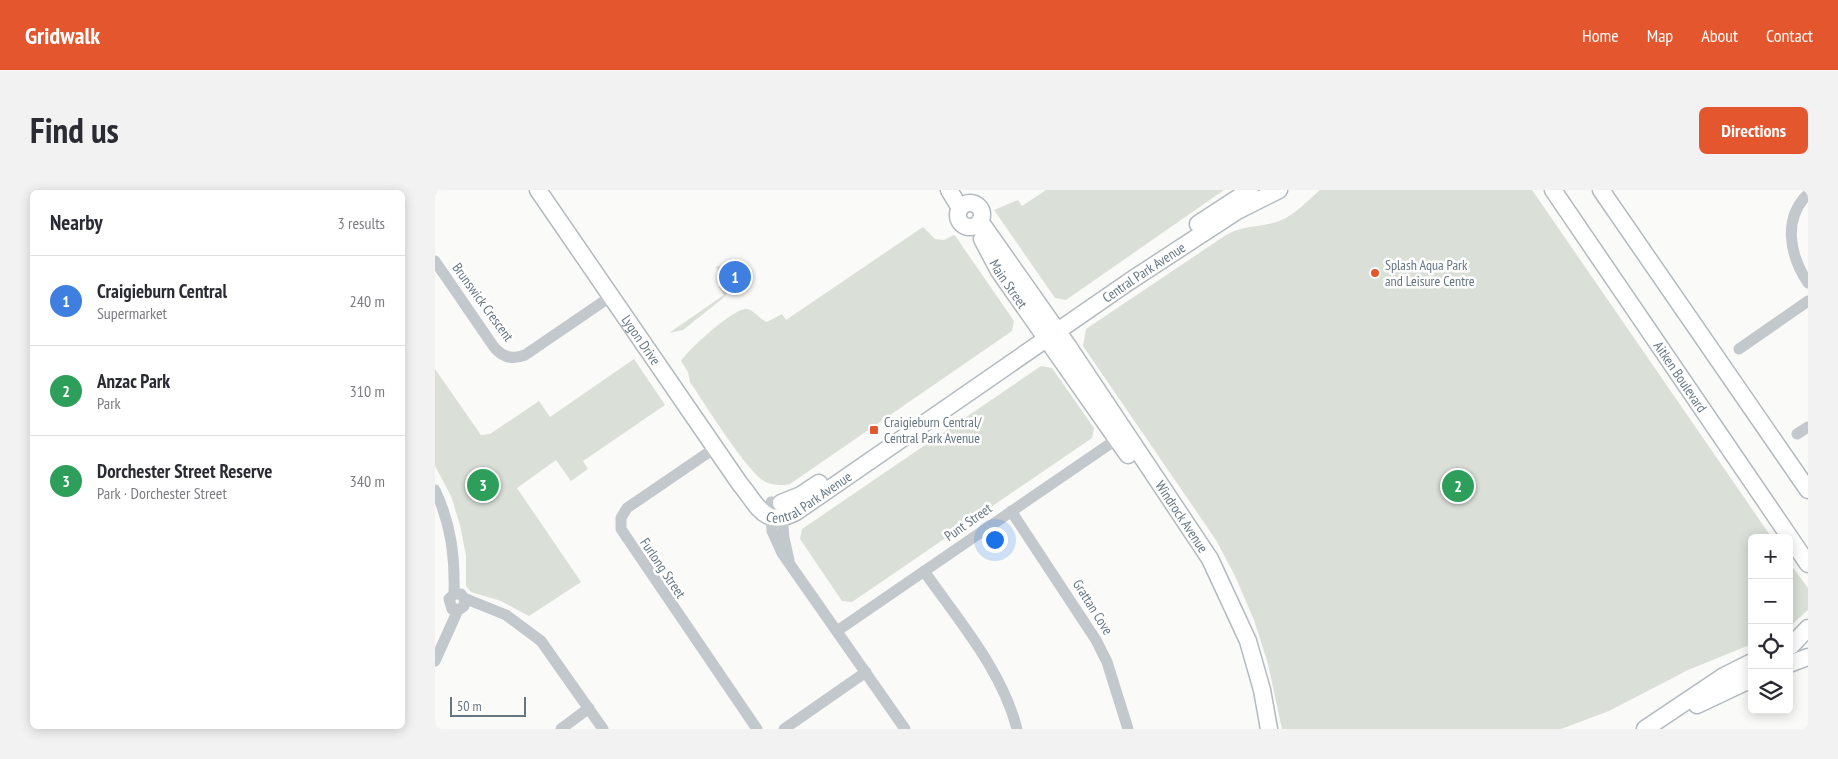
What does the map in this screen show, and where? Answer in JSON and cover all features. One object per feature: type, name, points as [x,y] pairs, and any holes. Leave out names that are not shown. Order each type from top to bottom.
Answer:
[{"type":"street","name":"Lygon Drive","points":[[537,190],[746,491]]},
{"type":"street","points":[[949,190],[962,200]]},
{"type":"street","name":"Central Park Avenue","points":[[1050,332],[1250,190]]},
{"type":"street","name":"Central Park Avenue","points":[[746,491],[760,511],[776,510],[1237,211],[1279,190]]},
{"type":"street","name":"Aitken Boulevard","points":[[1553,190],[1808,564]]},
{"type":"street","points":[[1601,190],[1808,490]]},
{"type":"street","points":[[1808,194],[1793,218],[1791,241],[1795,261],[1808,283]]},
{"type":"street","name":"Main Street","points":[[962,200],[979,206],[982,212],[976,224],[1050,332]]},
{"type":"street","name":"Brunswick Crescent","points":[[435,261],[494,347],[501,354],[510,358],[525,355],[610,296]]},
{"type":"street","points":[[1739,348],[1808,301]]},
{"type":"street","name":"Windrock Avenue","points":[[1050,332],[1121,436],[1214,588],[1232,629],[1245,669],[1258,729]]},
{"type":"street","points":[[1797,434],[1808,426]]},
{"type":"street","name":"Windrock Avenue","points":[[1121,436],[1199,540],[1220,577],[1248,641],[1262,690],[1269,729]]},
{"type":"street","name":"Punt Street","points":[[837,630],[1121,436]]},
{"type":"street","name":"Furlong Street","points":[[715,448],[627,508],[621,518],[621,529],[757,729]]},
{"type":"street","points":[[435,490],[448,524],[459,602],[435,661]]},
{"type":"street","points":[[776,510],[789,560],[905,729]]},
{"type":"street","name":"Grattan Cove","points":[[1011,511],[1097,640],[1110,670],[1128,729]]},
{"type":"street","points":[[924,571],[993,672],[1005,693],[1017,729]]},
{"type":"street","points":[[459,602],[485,607],[506,615],[541,641],[603,729]]},
{"type":"street","points":[[1793,643],[1808,628]]},
{"type":"street","points":[[1793,645],[1808,640]]},
{"type":"street","points":[[1793,663],[1808,657]]},
{"type":"street","points":[[1646,729],[1724,676],[1748,664]]},
{"type":"street","points":[[784,729],[866,672]]},
{"type":"street","points":[[1646,729],[1748,681]]},
{"type":"street","points":[[561,729],[589,708]]},
{"type":"shaded area","points":[[1046,190],[1224,190],[1066,300],[1055,298],[994,210],[1018,200],[1022,206]]},
{"type":"shaded area","points":[[1320,190],[1532,190],[1769,534],[1748,534],[1748,646],[1688,670],[1609,711],[1561,729],[1282,729],[1268,664],[1254,620],[1235,576],[1216,540],[1083,346],[1086,329],[1226,235],[1240,229],[1279,221],[1296,211]]},
{"type":"shaded area","points":[[923,227],[935,239],[944,240],[954,235],[956,237],[1014,321],[1012,331],[790,484],[777,485],[764,481],[747,464],[725,435],[690,382],[688,372],[681,361],[692,348],[722,322],[741,310],[747,309],[752,311],[767,322],[782,314],[786,320]]},
{"type":"shaded area","points":[[722,265],[727,267],[732,278],[730,290],[722,299],[683,330],[669,333],[724,295],[719,287],[726,283],[716,267]]},
{"type":"shaded area","points":[[634,359],[665,405],[583,461],[588,469],[571,481],[556,460],[517,488],[581,582],[529,616],[501,601],[471,592],[466,586],[466,556],[460,525],[451,496],[435,466],[435,369],[481,435],[490,434],[539,401],[550,417]]},
{"type":"shaded area","points":[[1041,366],[1052,368],[1094,428],[1092,438],[852,602],[842,601],[800,539],[802,529]]},
{"type":"shaded area","points":[[1793,567],[1808,588],[1808,610],[1793,623]]},
{"type":"place","name":"Splash Aqua Park and Leisure Centre","points":[[1375,273]]},
{"type":"place","name":"Craigieburn Central","points":[[735,277]]},
{"type":"place","name":"Craigieburn Central/ Central Park Avenue","points":[[874,430]]},
{"type":"place","name":"Dorchester Street Reserve","points":[[483,485]]},
{"type":"place","name":"Anzac Park","points":[[1458,486]]}]
